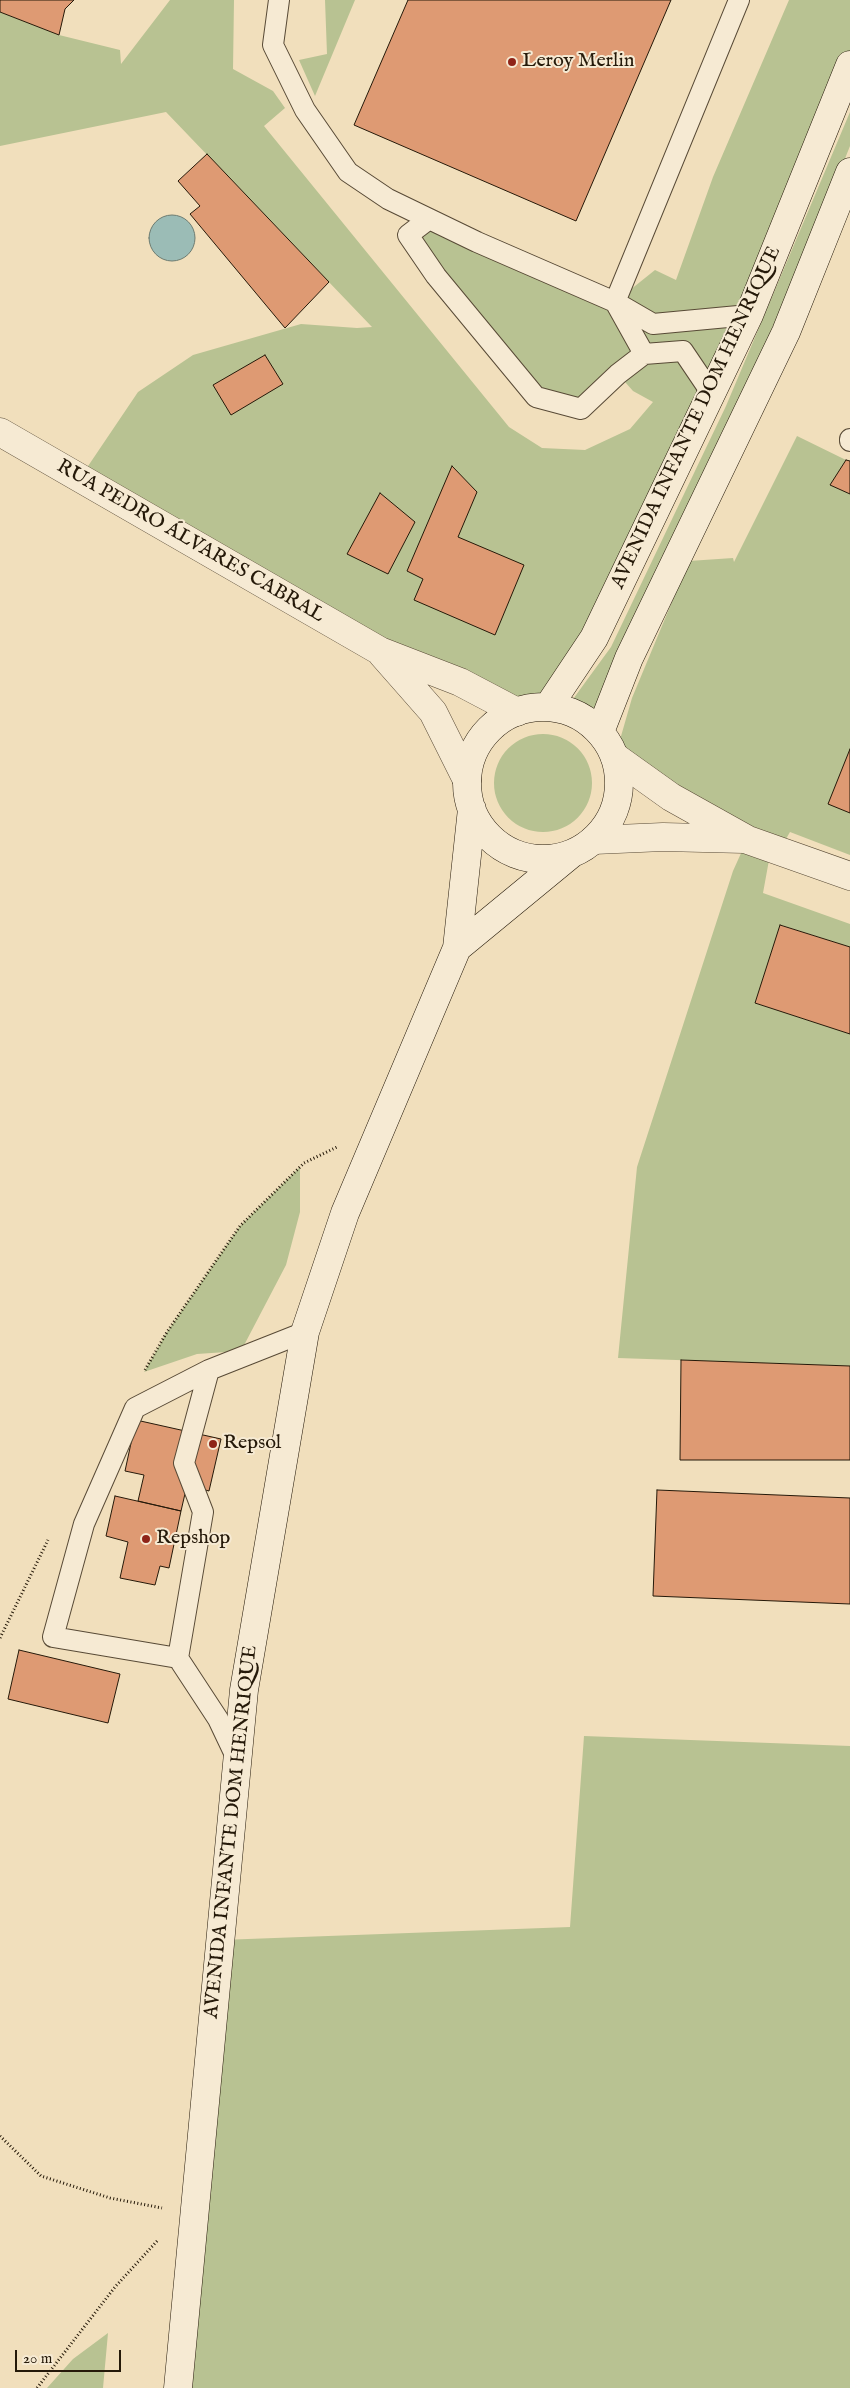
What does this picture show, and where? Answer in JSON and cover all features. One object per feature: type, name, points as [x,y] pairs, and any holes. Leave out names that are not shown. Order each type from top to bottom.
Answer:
[{"type":"main road","name":"AVENIDA INFANTE DOM HENRIQUE","points":[[548,707],[594,638],[712,394],[749,315],[850,65]]},
{"type":"main road","name":"AVENIDA INFANTE DOM HENRIQUE","points":[[600,732],[629,658],[786,332],[850,172]]},
{"type":"main road","name":"RUA PEDRO ÁLVARES CABRAL","points":[[0,432],[380,651]]},
{"type":"main road","points":[[380,651],[460,682],[517,712]]},
{"type":"main road","points":[[380,651],[433,712],[467,780]]},
{"type":"main road","points":[[548,707],[576,714],[600,732],[615,757],[619,780],[618,802],[613,816],[594,840],[570,856],[540,860],[511,853],[487,835],[472,809],[468,795],[467,780],[474,751],[482,738],[503,718],[532,708],[548,707]]},
{"type":"main road","points":[[615,757],[671,797],[748,840],[850,876]]},
{"type":"main road","name":"AVENIDA INFANTE DOM HENRIQUE","points":[[178,2388],[192,2214],[244,1690],[305,1332],[345,1213],[457,948],[472,809]]},
{"type":"main road","points":[[594,840],[664,837],[748,840]]},
{"type":"main road","name":"AVENIDA INFANTE DOM HENRIQUE","points":[[457,948],[570,856]]},
{"type":"lane","points":[[279,0],[273,45],[305,110],[348,172],[388,199],[477,242],[616,302],[653,324],[749,315]]},
{"type":"lane","points":[[616,302],[739,0]]},
{"type":"lane","points":[[429,219],[408,235],[436,276],[536,397],[581,409],[618,374],[644,354],[683,351],[712,394]]},
{"type":"lane","points":[[616,302],[644,354]]},
{"type":"lane","points":[[178,1658],[53,1637],[84,1524],[135,1408],[209,1370],[305,1332]]},
{"type":"lane","points":[[209,1370],[184,1463],[203,1512],[178,1658],[218,1719],[238,1759]]},
{"type":"path","points":[[0,2136],[41,2176],[110,2198],[192,2214]]},
{"type":"path","points":[[37,2388],[115,2287],[146,2251],[192,2214]]},
{"type":"green space","points":[[170,0],[234,0],[233,69],[273,91],[285,108],[264,126],[509,427],[542,448],[585,450],[630,429],[653,402],[633,391],[618,374],[581,409],[536,397],[408,235],[429,219],[615,302],[655,270],[676,280],[713,177],[789,0],[850,0],[850,65],[795,200],[548,707],[532,708],[517,712],[80,478],[138,392],[193,355],[301,324],[357,328],[372,327],[166,112],[0,146],[0,12],[59,35],[120,50],[121,64]]},
{"type":"green space","points":[[325,0],[355,0],[315,96],[299,60],[327,54]]},
{"type":"green space","points":[[850,112],[850,146],[840,171],[774,328],[597,720],[579,707],[568,706],[611,647],[726,406]]},
{"type":"green space","points":[[797,436],[846,460],[831,485],[850,494],[850,855],[790,832],[779,851],[771,849],[763,893],[850,924],[850,947],[781,925],[755,1003],[850,1034],[850,1366],[618,1358],[637,1167],[733,871],[747,840],[615,757],[632,698],[689,561],[733,558],[734,562]]},
{"type":"green space","points":[[543,734],[562,738],[578,748],[588,764],[592,783],[588,802],[578,818],[562,828],[543,832],[524,828],[508,818],[498,802],[494,783],[498,764],[508,748],[524,738]]},
{"type":"green space","points":[[300,1167],[300,1212],[286,1265],[241,1351],[197,1354],[144,1372],[167,1332],[240,1226]]},
{"type":"green space","points":[[584,1736],[850,1746],[850,2388],[178,2388],[221,1940],[570,1927]]},
{"type":"green space","points":[[108,2333],[103,2388],[47,2388],[73,2359]]},
{"type":"water","points":[[172,215],[185,219],[191,225],[195,238],[191,251],[185,257],[172,261],[159,257],[153,251],[149,238],[153,225],[159,219]]},
{"type":"building","points":[[0,0],[74,0],[65,9],[59,35],[0,12]]},
{"type":"building","name":"Leroy Merlin","points":[[408,0],[671,0],[576,221],[354,125]]},
{"type":"building","points":[[207,154],[329,282],[285,328],[190,214],[200,206],[178,181]]},
{"type":"building","points":[[265,355],[283,384],[231,415],[213,385]]},
{"type":"building","points":[[846,460],[850,461],[850,494],[830,485]]},
{"type":"building","points":[[452,466],[477,492],[458,537],[524,565],[495,635],[414,600],[423,579],[407,571]]},
{"type":"building","points":[[380,493],[415,522],[388,574],[347,554]]},
{"type":"building","points":[[850,749],[850,813],[828,804]]},
{"type":"building","points":[[780,925],[850,947],[850,1034],[755,1003]]},
{"type":"building","points":[[681,1360],[850,1366],[850,1460],[680,1460]]},
{"type":"building","points":[[136,1420],[221,1439],[209,1491],[187,1485],[181,1511],[138,1501],[144,1475],[125,1471]]},
{"type":"building","points":[[657,1490],[850,1498],[850,1604],[653,1596]]},
{"type":"building","name":"Repshop","points":[[115,1496],[181,1511],[169,1568],[160,1566],[155,1585],[120,1578],[128,1542],[106,1536]]},
{"type":"building","points":[[19,1650],[120,1674],[108,1723],[8,1699]]},
{"type":"place","name":"Leroy Merlin","points":[[512,62]]},
{"type":"place","name":"Repsol","points":[[213,1444]]},
{"type":"place","name":"Repshop","points":[[146,1539]]}]
